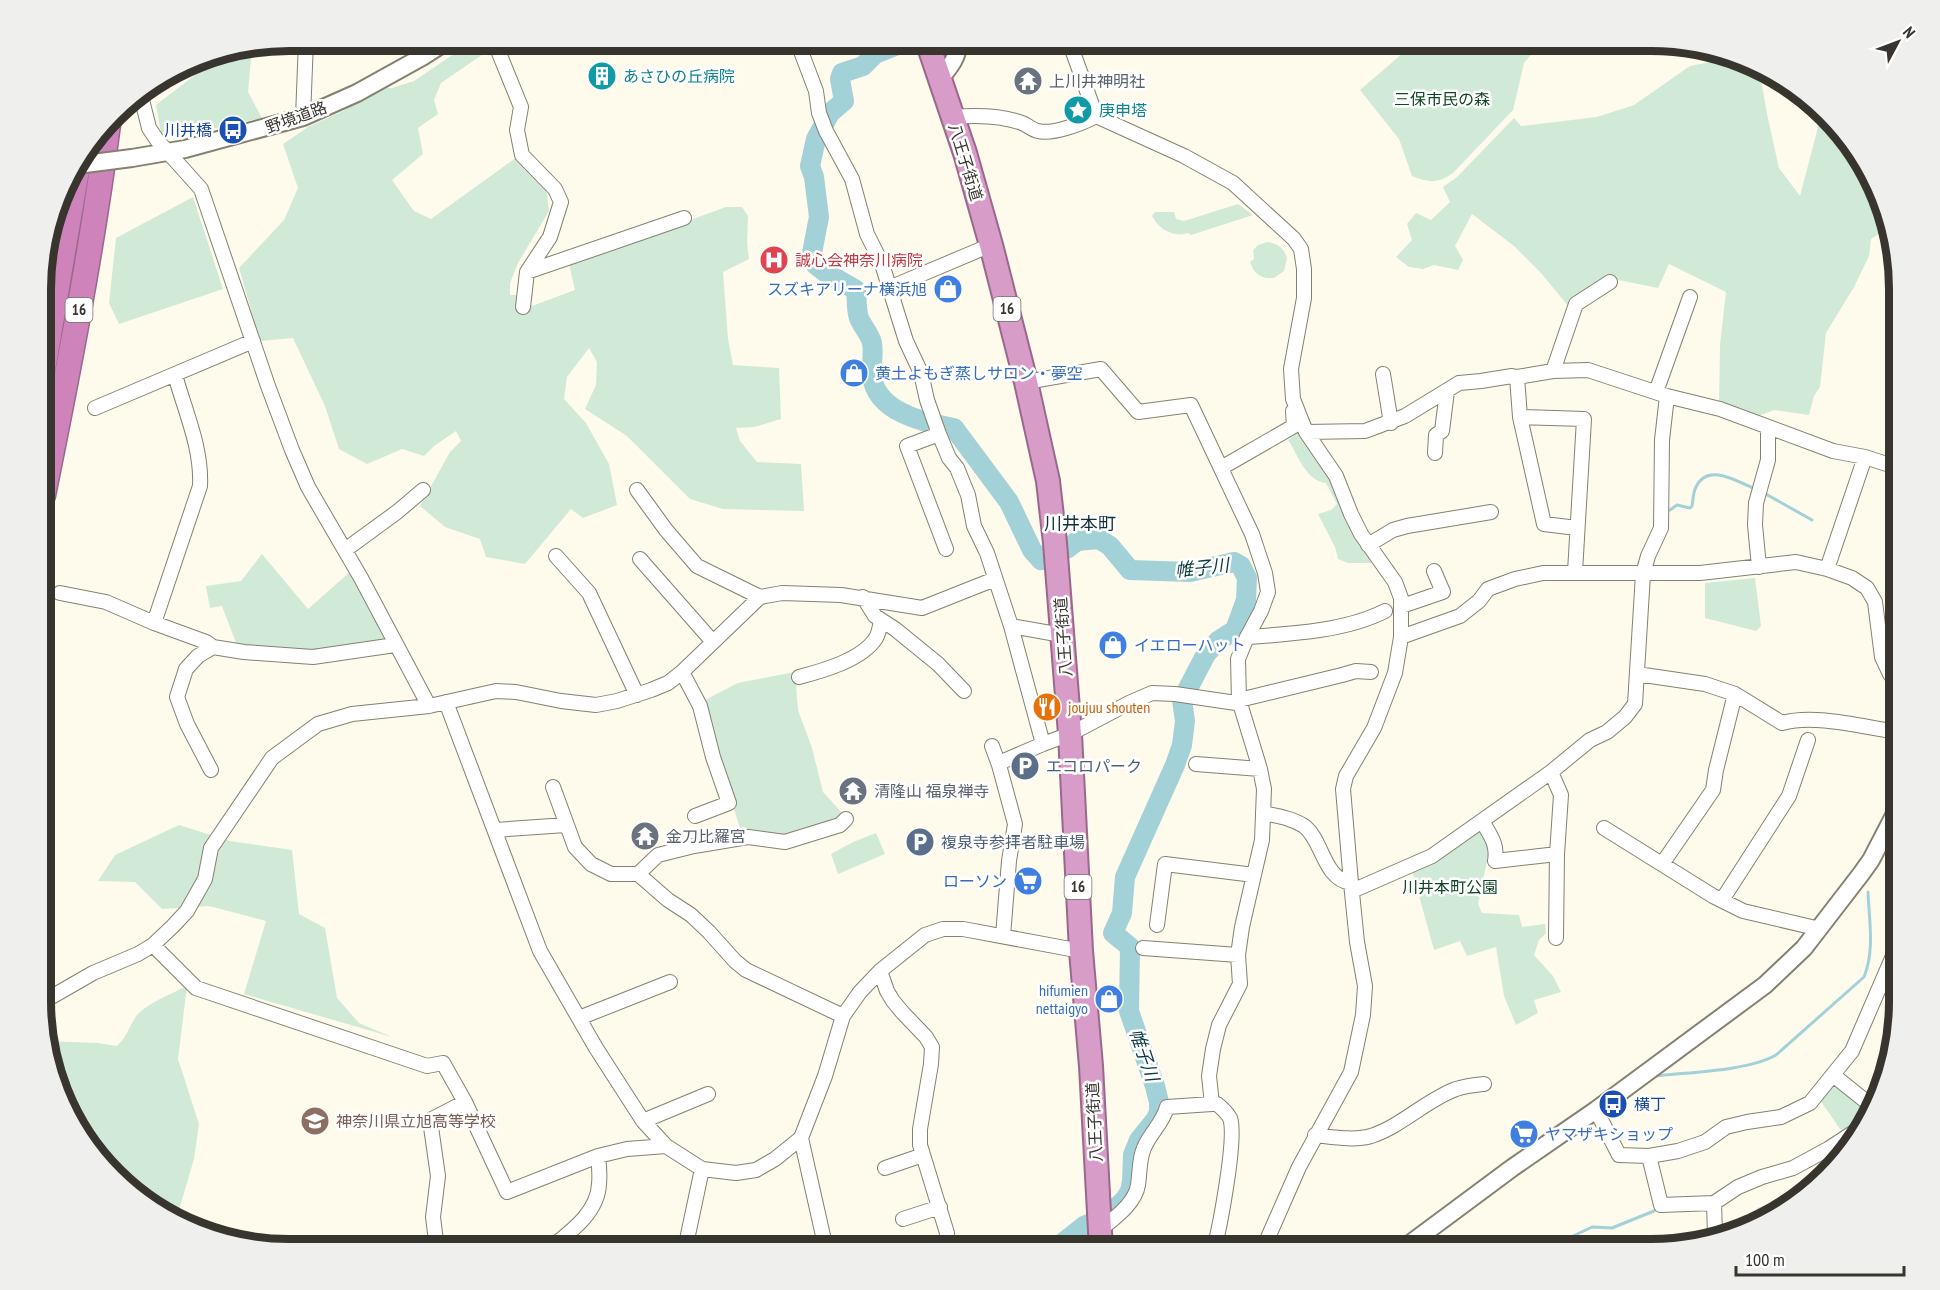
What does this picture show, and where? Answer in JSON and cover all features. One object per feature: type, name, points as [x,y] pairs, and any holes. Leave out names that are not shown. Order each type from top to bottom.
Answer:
[{"type":"highway","name":"八王子街道","points":[[930,51],[953,117],[991,245],[1026,382],[1048,481],[1056,552],[1070,734],[1081,951],[1091,1066],[1100,1229]]},
{"type":"highway","name":"16","points":[[51,456],[72,354],[101,184],[107,136]]},
{"type":"highway","name":"16","points":[[51,327],[73,190]]},
{"type":"street","points":[[303,117],[306,51]]},
{"type":"street","name":"野境道路","points":[[87,163],[167,152],[303,117],[357,93],[431,51]]},
{"type":"street","points":[[498,51],[521,107],[518,130],[522,155],[555,189],[561,202],[550,237],[527,272],[523,307]]},
{"type":"street","points":[[801,51],[816,91],[819,113],[826,131],[852,179],[867,234],[882,264],[906,341],[921,373],[939,434],[968,495],[974,526],[987,553],[1011,626],[1043,744]]},
{"type":"street","points":[[939,80],[953,63],[958,51]]},
{"type":"street","points":[[1073,51],[1096,116],[1184,156],[1233,183],[1294,239],[1301,249],[1304,298],[1291,369],[1293,399],[1306,432],[1336,476],[1351,514],[1368,545],[1395,582],[1401,598],[1401,637],[1395,673],[1374,728],[1346,776],[1343,789],[1357,942],[1365,986],[1363,1015],[1351,1072],[1315,1135],[1267,1239]]},
{"type":"street","points":[[142,101],[149,128],[167,152],[201,189],[292,450],[309,487],[429,706]]},
{"type":"street","points":[[953,117],[973,115],[996,117],[1022,123],[1038,131],[1053,131],[1088,121],[1096,116]]},
{"type":"street","points":[[527,272],[684,218]]},
{"type":"street","points":[[890,288],[991,245]]},
{"type":"street","points":[[1553,371],[1576,304],[1610,282]]},
{"type":"street","points":[[1351,887],[1432,856],[1551,772],[1590,741],[1607,732],[1625,717],[1635,704],[1643,574],[1648,556],[1661,528],[1661,394],[1690,297]]},
{"type":"street","points":[[95,408],[254,341]]},
{"type":"street","points":[[1026,382],[1101,369],[1138,412],[1191,405],[1252,534],[1266,583],[1268,592],[1238,659],[1239,700],[1264,789],[1262,840],[1238,956],[1240,984],[1219,1025],[1213,1049],[1209,1076],[1212,1104]]},
{"type":"street","points":[[1306,432],[1365,431],[1392,423],[1459,383],[1553,371],[1588,370],[1661,394],[1720,409],[1833,451],[1865,457],[1889,465]]},
{"type":"street","points":[[1383,374],[1392,423]]},
{"type":"street","points":[[154,623],[200,486],[201,468],[198,452],[174,375]]},
{"type":"street","points":[[1517,377],[1520,417],[1544,524],[1577,528]]},
{"type":"street","points":[[1435,453],[1436,435],[1442,431],[1447,391]]},
{"type":"street","points":[[1221,468],[1294,426],[1293,409],[1295,405]]},
{"type":"street","points":[[1520,417],[1584,419],[1575,572]]},
{"type":"street","points":[[1759,567],[1755,525],[1756,503],[1768,460],[1768,428]]},
{"type":"street","points":[[939,434],[907,446],[946,549]]},
{"type":"street","points":[[1827,569],[1865,457]]},
{"type":"street","points":[[345,550],[423,490]]},
{"type":"street","points":[[637,490],[666,530],[697,566],[760,597]]},
{"type":"street","points":[[1368,545],[1393,530],[1407,526],[1491,512]]},
{"type":"street","points":[[556,556],[589,593],[637,695]]},
{"type":"street","points":[[640,559],[713,642]]},
{"type":"street","points":[[1401,637],[1460,616],[1479,601],[1488,589],[1515,579],[1543,573],[1700,573],[1796,562],[1852,578],[1867,588],[1875,603],[1882,657],[1889,672]]},
{"type":"street","points":[[1402,606],[1443,591],[1434,571]]},
{"type":"street","points":[[51,997],[93,973],[138,954],[153,945],[187,911],[205,879],[211,849],[272,758],[318,724],[352,714],[429,706],[496,691],[596,705],[637,695],[668,683],[760,597],[803,592],[862,597],[922,608],[995,579]]},
{"type":"street","points":[[60,593],[106,602],[206,642],[213,647],[244,652],[313,657],[395,645]]},
{"type":"street","points":[[862,597],[875,616],[938,664],[964,691]]},
{"type":"street","points":[[1247,637],[1296,634],[1362,621],[1385,611]]},
{"type":"street","points":[[799,677],[826,670],[848,660],[870,645],[877,637],[881,620]]},
{"type":"street","points":[[1011,626],[1062,635]]},
{"type":"street","points":[[211,770],[187,724],[177,697],[186,669],[198,656],[213,647]]},
{"type":"street","points":[[682,672],[700,706],[713,757],[729,803],[695,816]]},
{"type":"street","points":[[998,765],[1070,734],[1152,693],[1236,703],[1239,700],[1356,672],[1371,672]]},
{"type":"street","points":[[1637,674],[1705,684],[1735,694],[1782,723],[1800,720],[1826,721],[1889,731]]},
{"type":"street","points":[[1662,864],[1713,790],[1735,694]]},
{"type":"street","points":[[446,702],[540,951],[596,1048],[643,1121],[666,1146],[702,1169],[736,1173],[756,1170],[776,1159],[801,1138],[825,1076],[843,1016],[860,992],[880,971],[925,935],[943,929],[963,929],[1081,951]]},
{"type":"street","points":[[1722,900],[1789,796],[1808,740]]},
{"type":"street","points":[[992,746],[1015,824],[1009,861],[1003,936]]},
{"type":"street","points":[[1196,764],[1260,769]]},
{"type":"street","points":[[1551,772],[1562,795],[1557,854],[1556,938]]},
{"type":"street","points":[[553,787],[575,847],[591,864],[611,874],[638,874],[668,900],[691,915],[746,970],[843,1016]]},
{"type":"street","points":[[1263,813],[1295,821],[1305,827],[1315,837],[1323,860],[1351,887]]},
{"type":"street","points":[[638,874],[658,855],[748,837],[785,842],[840,825],[846,819]]},
{"type":"street","points":[[1482,821],[1496,843],[1495,861],[1557,854]]},
{"type":"street","points":[[495,830],[566,825]]},
{"type":"street","points":[[1604,828],[1743,911],[1820,929]]},
{"type":"street","points":[[1416,1239],[1766,985],[1804,948],[1871,860],[1889,841]]},
{"type":"street","points":[[1157,925],[1165,864],[1254,875]]},
{"type":"street","points":[[153,945],[196,988],[427,1066],[442,1062],[465,1102],[507,1192],[598,1156],[627,1149],[666,1146]]},
{"type":"street","points":[[1143,948],[1238,956]]},
{"type":"street","points":[[1596,1110],[1619,1155],[1649,1156],[1678,1151],[1705,1142],[1726,1127],[1781,1117],[1810,1103],[1852,1051],[1889,965]]},
{"type":"street","points":[[880,971],[893,1001],[926,1037],[932,1047],[920,1129],[920,1146],[940,1207],[947,1239]]},
{"type":"street","points":[[579,1018],[670,982]]},
{"type":"street","points":[[1833,1074],[1866,1101]]},
{"type":"street","points":[[1315,1135],[1347,1138],[1371,1136],[1403,1120],[1442,1095],[1459,1088],[1484,1084]]},
{"type":"street","points":[[643,1121],[708,1094]]},
{"type":"street","points":[[436,1239],[433,1217],[438,1176],[430,1120],[465,1102]]},
{"type":"street","points":[[1100,1229],[1130,1203],[1138,1187],[1144,1147],[1167,1107],[1218,1104],[1230,1120],[1232,1138],[1216,1239]]},
{"type":"street","points":[[1649,1156],[1661,1205],[1714,1203],[1738,1187],[1793,1168],[1828,1149],[1848,1135]]},
{"type":"street","points":[[801,1138],[824,1239]]},
{"type":"street","points":[[885,1168],[923,1155]]},
{"type":"street","points":[[561,1239],[586,1217],[593,1205],[600,1187],[598,1156]]},
{"type":"street","points":[[687,1239],[702,1169]]},
{"type":"street","points":[[1714,1203],[1715,1230]]},
{"type":"street","points":[[903,1219],[940,1207]]},
{"type":"green space","points":[[458,51],[488,51],[441,83],[434,100],[438,114],[418,128],[423,154],[392,180],[414,211],[431,219],[517,157],[546,186],[549,211],[518,263],[510,283],[510,295],[524,295],[532,306],[575,290],[569,264],[726,207],[742,207],[748,216],[749,259],[723,272],[728,339],[733,365],[779,368],[781,419],[754,427],[736,428],[740,441],[757,462],[801,464],[804,511],[723,509],[690,499],[627,436],[585,409],[596,385],[597,362],[589,348],[567,377],[564,399],[586,423],[609,464],[617,505],[583,518],[571,509],[525,564],[486,557],[480,539],[445,527],[420,506],[450,452],[461,441],[456,431],[424,456],[402,449],[367,464],[339,449],[325,406],[293,338],[260,341],[239,268],[284,220],[298,188],[283,144],[308,127],[343,111],[380,88],[392,88],[414,81]]},
{"type":"green space","name":"三保市民の森","points":[[1405,51],[1534,51],[1524,63],[1513,110],[1454,172],[1444,179],[1434,181],[1412,176],[1399,139],[1360,90]]},
{"type":"green space","points":[[251,54],[248,92],[262,118],[179,136],[161,133],[156,105],[207,66]]},
{"type":"green space","points":[[1718,61],[1761,78],[1779,168],[1800,196],[1820,122],[1849,157],[1876,212],[1882,232],[1871,239],[1869,256],[1854,287],[1826,333],[1820,387],[1814,396],[1809,415],[1774,410],[1753,418],[1719,407],[1720,345],[1726,292],[1669,264],[1658,288],[1609,278],[1569,307],[1541,273],[1514,246],[1472,214],[1455,246],[1463,260],[1458,270],[1434,265],[1423,269],[1409,267],[1396,257],[1412,240],[1407,224],[1416,213],[1431,220],[1450,202],[1443,187],[1457,177],[1514,118],[1521,126],[1597,117],[1634,105],[1690,66]]},
{"type":"green space","points":[[193,197],[223,289],[119,324],[109,303],[116,238]]},
{"type":"green space","points":[[1238,204],[1253,215],[1191,235],[1167,231],[1158,225],[1152,216],[1155,212],[1174,212],[1176,219],[1184,221]]},
{"type":"green space","points":[[1267,242],[1280,247],[1287,258],[1284,271],[1274,278],[1259,275],[1250,262],[1254,259],[1253,250],[1258,245]]},
{"type":"green space","points":[[1300,431],[1316,437],[1372,563],[1348,563],[1338,559],[1335,547],[1318,514],[1331,510],[1337,504],[1326,483],[1313,478],[1299,460],[1288,440]]},
{"type":"green space","points":[[262,554],[308,609],[351,571],[391,642],[318,652],[238,648],[222,606],[210,608],[206,586],[241,581]]},
{"type":"green space","points":[[1755,578],[1761,626],[1756,631],[1705,618],[1705,583]]},
{"type":"green space","points":[[795,672],[798,710],[812,748],[823,792],[845,816],[794,836],[742,835],[701,702],[738,683]]},
{"type":"green space","points":[[179,825],[230,841],[292,850],[299,914],[325,928],[337,998],[359,1023],[392,1037],[244,994],[266,921],[209,906],[162,909],[135,882],[98,881],[115,855]]},
{"type":"green space","name":"川井本町公園","points":[[1480,826],[1491,842],[1478,904],[1482,913],[1519,915],[1522,927],[1545,924],[1546,933],[1539,940],[1534,955],[1553,976],[1561,992],[1534,1000],[1538,1013],[1516,1025],[1504,996],[1496,947],[1467,956],[1460,941],[1434,950],[1412,870]]},
{"type":"green space","points":[[876,833],[885,854],[838,874],[831,854]]},
{"type":"green space","points":[[187,986],[178,1059],[199,1124],[194,1159],[179,1211],[144,1190],[100,1146],[69,1092],[55,1041],[117,1046],[139,1013]]},
{"type":"green space","points":[[1837,1082],[1864,1106],[1857,1120],[1842,1132],[1820,1100],[1832,1084]]},
{"type":"green space","points":[[1769,1204],[1772,1206],[1758,1213],[1757,1208]]},
{"type":"waterway","name":"帷子川","points":[[882,51],[875,54],[863,66],[842,73],[840,79],[844,101],[830,113],[816,139],[810,166],[814,177],[819,217],[812,253],[816,265],[856,290],[859,318],[872,343],[872,376],[875,388],[882,399],[903,414],[954,428],[1009,502],[1032,550],[1041,560],[1068,548],[1077,541],[1099,539],[1110,546],[1130,570],[1190,572],[1234,562],[1241,566],[1247,578],[1246,600],[1235,630],[1218,641],[1206,654],[1182,700],[1185,721],[1182,745],[1125,877],[1122,913],[1113,933],[1130,947],[1129,1011],[1155,1086],[1159,1112],[1139,1140],[1133,1155],[1132,1181],[1125,1199],[1109,1215],[1084,1226],[1067,1239]]},
{"type":"waterway","points":[[1670,510],[1677,505],[1690,508],[1696,487],[1708,476],[1724,476],[1755,489]]},
{"type":"waterway","points":[[1764,493],[1812,520]]},
{"type":"waterway","points":[[1656,1076],[1735,1068],[1776,1055],[1864,977],[1870,946],[1868,892]]},
{"type":"waterway","points":[[1567,1239],[1592,1227],[1612,1228],[1654,1211]]},
{"type":"place","name":"あさひの丘病院","points":[[602,76]]},
{"type":"place","name":"上川井神明社","points":[[1028,81]]},
{"type":"place","name":"庚申塔","points":[[1078,110]]},
{"type":"place","name":"川井橋","points":[[233,130]]},
{"type":"place","name":"誠心会神奈川病院","points":[[774,260]]},
{"type":"place","name":"スズキアリーナ横浜旭","points":[[948,289]]},
{"type":"place","name":"黄土よもぎ蒸しサロン・夢空","points":[[854,373]]},
{"type":"place","name":"イエローハット","points":[[1113,645]]},
{"type":"place","name":"joujuu shouten","points":[[1047,707]]},
{"type":"place","name":"エコロパーク","points":[[1025,766]]},
{"type":"place","name":"清隆山 福泉禅寺","points":[[853,791]]},
{"type":"place","name":"金刀比羅宮","points":[[645,836]]},
{"type":"place","name":"複泉寺参拝者駐車場","points":[[920,842]]},
{"type":"place","name":"ローソン","points":[[1028,881]]},
{"type":"place","name":"hifumien nettaigyo","points":[[1109,999]]},
{"type":"place","name":"横丁","points":[[1613,1104]]},
{"type":"place","name":"神奈川県立旭高等学校","points":[[315,1121]]},
{"type":"place","name":"ヤマザキショップ","points":[[1524,1134]]},
{"type":"district","name":"川井本町","points":[[1080,524]]}]
